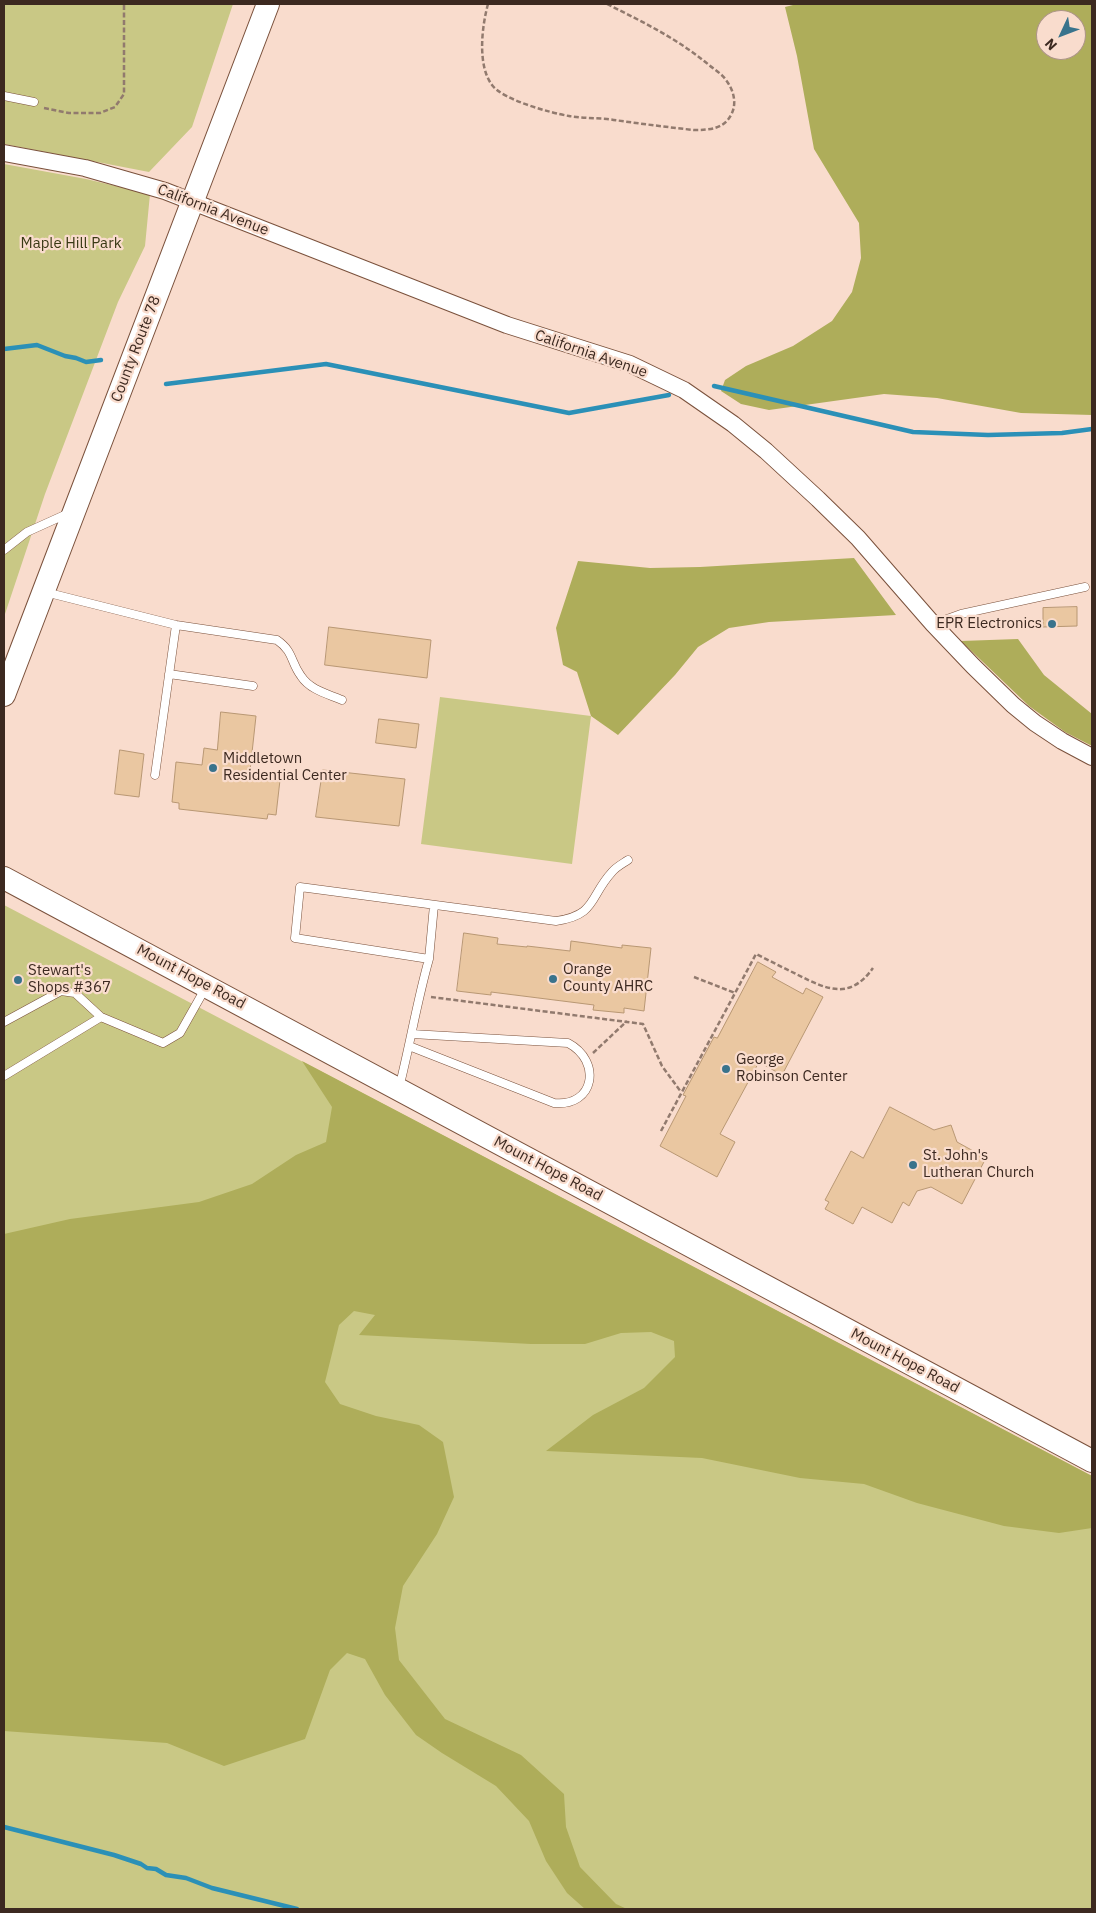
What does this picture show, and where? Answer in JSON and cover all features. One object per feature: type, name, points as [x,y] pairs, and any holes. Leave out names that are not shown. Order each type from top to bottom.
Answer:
[{"type":"street","name":"County Route 78","points":[[4,695],[268,4]]},
{"type":"street","name":"California Avenue","points":[[4,153],[85,168],[125,178],[192,202],[507,325],[630,364],[684,390],[733,424],[766,451],[818,499],[858,538],[933,624],[1014,705],[1055,736],[1092,757]]},
{"type":"street","name":"Mount Hope Road","points":[[4,878],[1092,1461]]},
{"type":"lane","points":[[4,96],[34,102]]},
{"type":"lane","points":[[4,550],[27,532],[74,512]]},
{"type":"lane","points":[[933,624],[961,614],[1085,587]]},
{"type":"lane","points":[[43,592],[176,625],[277,640],[288,648],[301,676],[312,688],[342,700]]},
{"type":"lane","points":[[155,775],[176,625]]},
{"type":"lane","points":[[168,674],[253,686]]},
{"type":"lane","points":[[429,959],[295,938],[300,886],[556,921],[571,919],[589,907],[610,873],[628,860]]},
{"type":"lane","points":[[399,1088],[419,995],[429,959],[434,905]]},
{"type":"lane","points":[[4,1022],[62,991],[75,993],[100,1017],[164,1043],[180,1034],[206,985]]},
{"type":"lane","points":[[4,1076],[100,1017]]},
{"type":"lane","points":[[409,1046],[547,1101],[563,1104],[579,1098],[588,1088],[590,1074],[586,1059],[575,1047],[568,1043],[412,1034]]},
{"type":"path","points":[[44,108],[69,113],[100,113],[115,107],[124,94],[124,4]]},
{"type":"path","points":[[488,4],[483,23],[482,46],[484,66],[492,85],[509,97],[530,106],[568,116],[694,130],[710,130],[725,124],[733,110],[734,101],[726,79],[696,54],[663,33],[608,4]]},
{"type":"path","points":[[660,1131],[756,954],[821,987],[835,989],[858,985],[873,968]]},
{"type":"path","points":[[694,977],[735,993]]},
{"type":"path","points":[[419,995],[644,1024],[662,1066],[681,1092]]},
{"type":"path","points":[[586,1059],[627,1022]]},
{"type":"green space","points":[[4,4],[233,4],[192,127],[149,172],[4,144]]},
{"type":"green space","name":"Maple Hill Park","points":[[4,164],[86,179],[150,194],[145,246],[118,302],[45,494],[4,617]]},
{"type":"green space","points":[[440,697],[591,716],[572,864],[421,844]]},
{"type":"green space","points":[[4,905],[1092,1476],[1092,1909],[4,1909]]},
{"type":"shaded area","points":[[797,4],[1092,4],[1092,415],[1021,413],[937,398],[884,394],[769,410],[741,404],[721,391],[725,380],[746,366],[793,346],[832,321],[852,292],[861,258],[859,223],[814,149],[797,56],[785,7]]},
{"type":"shaded area","points":[[854,558],[896,615],[769,622],[729,628],[698,647],[675,675],[618,735],[591,716],[577,672],[563,665],[556,628],[578,561],[650,568]]},
{"type":"shaded area","points":[[1018,639],[1044,675],[1092,714],[1092,746],[1065,732],[1029,706],[961,641]]},
{"type":"shaded area","points":[[302,1061],[1092,1476],[1092,1528],[1059,1533],[1004,1526],[917,1503],[864,1484],[800,1478],[702,1458],[546,1451],[593,1415],[644,1388],[675,1357],[674,1341],[651,1332],[621,1333],[585,1344],[531,1344],[359,1335],[375,1315],[354,1311],[339,1325],[325,1382],[340,1404],[376,1416],[419,1425],[443,1442],[454,1497],[437,1534],[403,1586],[395,1628],[399,1660],[445,1719],[521,1755],[564,1794],[566,1827],[580,1867],[616,1904],[627,1909],[585,1909],[567,1893],[546,1861],[529,1821],[496,1786],[416,1735],[385,1695],[365,1659],[347,1653],[330,1670],[305,1739],[224,1766],[167,1743],[4,1731],[4,1234],[70,1219],[199,1202],[252,1184],[296,1155],[326,1142],[332,1107]]},
{"type":"building","points":[[1077,607],[1077,626],[1043,627],[1043,608]]},
{"type":"building","points":[[329,627],[431,640],[427,678],[325,665]]},
{"type":"building","name":"Middletown Residential Center","points":[[221,712],[256,716],[250,771],[273,774],[273,779],[280,780],[276,815],[268,814],[267,819],[179,809],[179,803],[172,802],[176,762],[202,765],[204,748],[217,750]]},
{"type":"building","points":[[379,719],[419,724],[416,748],[376,743]]},
{"type":"building","points":[[120,750],[144,754],[139,797],[115,794]]},
{"type":"building","points":[[323,770],[405,779],[399,826],[316,817]]},
{"type":"building","name":"Orange County AHRC","points":[[464,933],[498,938],[497,944],[570,951],[571,941],[622,948],[622,945],[651,948],[644,1011],[624,1008],[624,1013],[593,1010],[594,1005],[491,992],[491,995],[457,991]]},
{"type":"building","name":"George Robinson Center","points":[[758,962],[776,972],[772,977],[803,994],[806,988],[823,997],[782,1075],[759,1062],[720,1134],[735,1142],[717,1177],[660,1146],[686,1096],[683,1095],[714,1037],[717,1038]]},
{"type":"building","name":"St. John's Lutheran Church","points":[[890,1107],[934,1130],[951,1125],[957,1142],[986,1158],[962,1204],[931,1187],[917,1191],[909,1206],[903,1202],[892,1223],[862,1207],[853,1224],[825,1209],[829,1202],[825,1200],[851,1151],[863,1158]]},
{"type":"waterway","points":[[4,349],[37,345],[86,362],[101,360]]},
{"type":"waterway","points":[[166,384],[326,364],[569,413],[669,395]]},
{"type":"waterway","points":[[714,386],[913,432],[988,435],[1062,433],[1092,429]]},
{"type":"waterway","points":[[4,1827],[114,1855],[141,1864],[147,1868],[156,1869],[166,1875],[186,1878],[212,1888],[297,1909]]},
{"type":"place","name":"EPR Electronics","points":[[1052,624]]},
{"type":"place","name":"Middletown Residential Center","points":[[213,768]]},
{"type":"place","name":"Orange County AHRC","points":[[553,979]]},
{"type":"place","name":"Stewart's Shops #367","points":[[18,980]]},
{"type":"place","name":"George Robinson Center","points":[[726,1069]]},
{"type":"place","name":"St. John's Lutheran Church","points":[[913,1165]]}]
